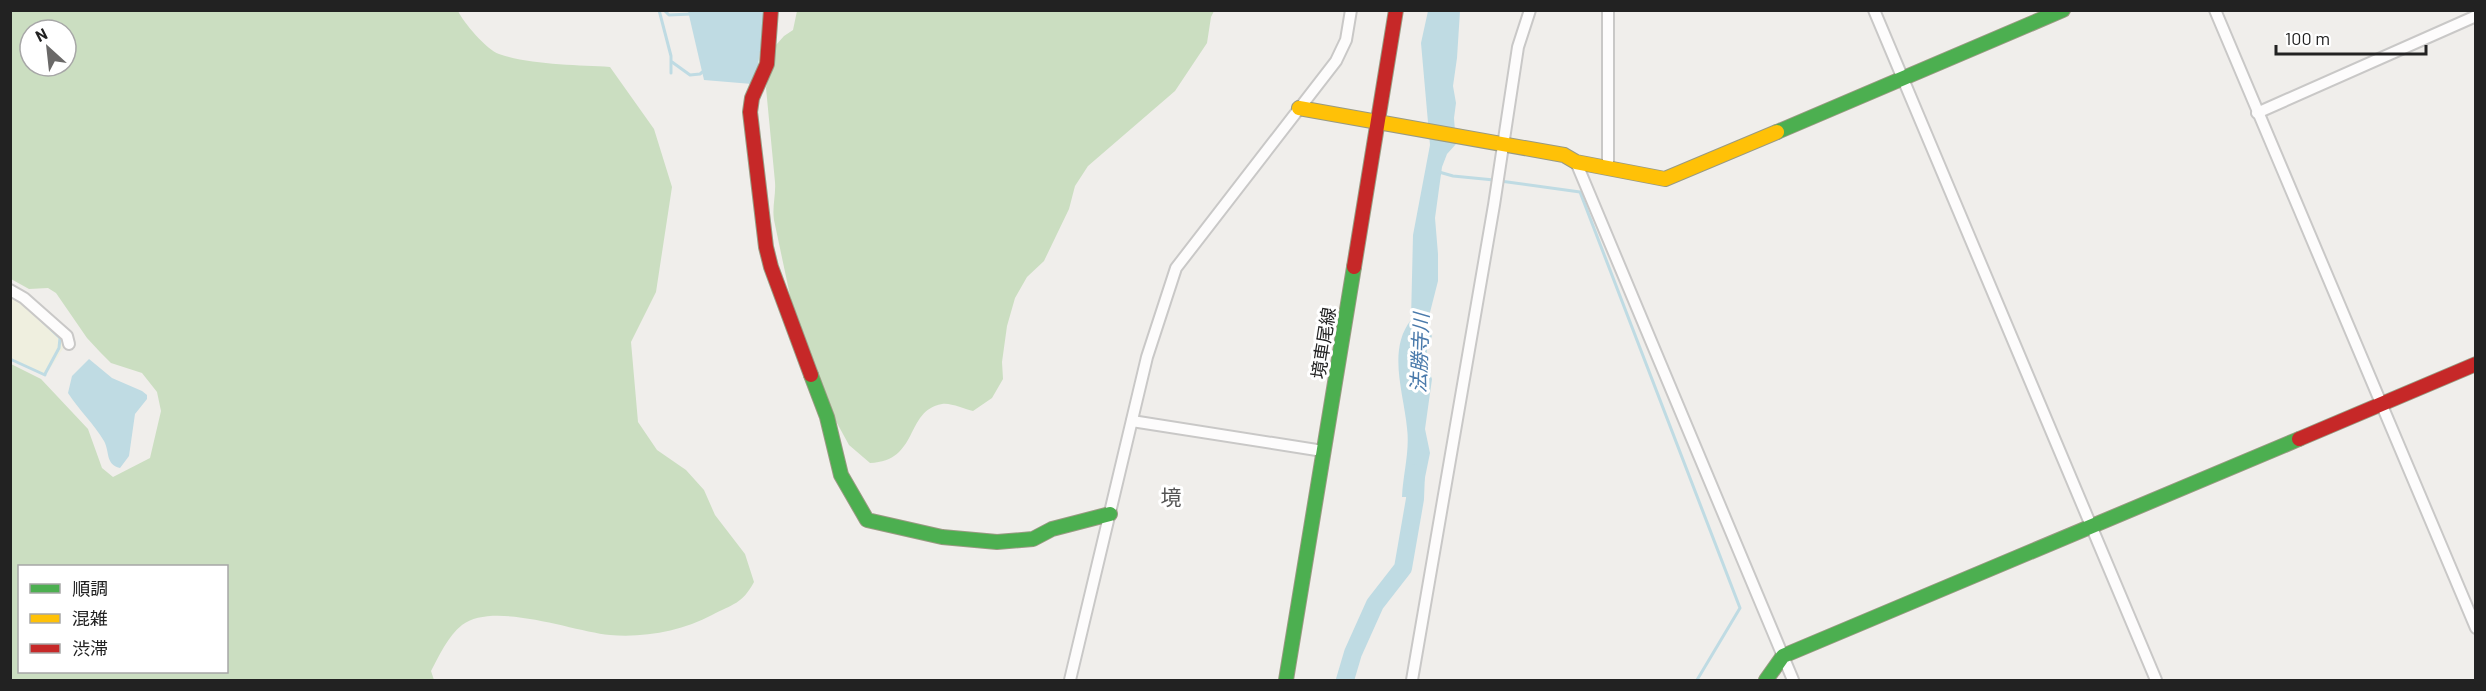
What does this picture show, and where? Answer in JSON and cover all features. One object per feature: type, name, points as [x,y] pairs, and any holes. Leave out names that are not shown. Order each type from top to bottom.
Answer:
[{"type":"street","points":[[771,10],[767,64],[752,98],[750,112],[765,247],[827,417],[841,475],[867,520],[942,537],[998,542],[1034,539],[1052,529],[1110,514]]},
{"type":"street","points":[[1070,681],[1147,357],[1176,268],[1336,61],[1346,40],[1351,10]]},
{"type":"street","name":"境車尾線","points":[[1286,681],[1396,10]]},
{"type":"street","points":[[1412,681],[1498,145],[1518,47],[1530,10]]},
{"type":"street","points":[[1608,10],[1608,167]]},
{"type":"street","points":[[1874,10],[2156,681]]},
{"type":"street","points":[[1299,108],[1564,156],[1576,162],[1665,179],[2063,10]]},
{"type":"street","points":[[2215,10],[2475,628]]},
{"type":"street","points":[[2257,113],[2475,16]]},
{"type":"street","points":[[1576,162],[1793,681]]},
{"type":"street","points":[[10,290],[24,298],[67,336],[69,344]]},
{"type":"street","points":[[1766,681],[1783,656],[2475,364]]},
{"type":"street","points":[[1132,421],[1323,451]]},
{"type":"green space","points":[[11,10],[458,11],[476,35],[499,54],[539,62],[610,67],[654,129],[672,187],[656,292],[631,342],[638,422],[657,450],[686,470],[704,490],[715,515],[745,554],[754,582],[745,595],[731,606],[700,621],[676,629],[649,634],[610,635],[534,619],[493,616],[476,618],[462,625],[448,640],[431,671],[434,680],[11,680],[11,364],[41,379],[88,429],[102,468],[113,477],[150,458],[161,411],[157,392],[142,373],[111,363],[87,338],[56,293],[48,288],[29,289],[11,279]]},
{"type":"green space","points":[[797,11],[1214,11],[1207,43],[1175,91],[1088,166],[1075,186],[1069,209],[1044,261],[1027,277],[1015,298],[1007,326],[1002,362],[1003,379],[992,398],[973,411],[945,404],[930,408],[922,416],[897,454],[886,460],[870,463],[849,445],[832,414],[795,319],[774,220],[775,182],[766,88],[776,45],[793,30]]},
{"type":"green space","points":[[10,293],[66,337],[66,344],[45,376],[11,360]]},
{"type":"water","points":[[688,11],[766,11],[758,65],[752,84],[704,80]]},
{"type":"water","points":[[1428,11],[1460,11],[1453,86],[1456,103],[1454,118],[1456,144],[1447,154],[1442,167],[1435,218],[1438,281],[1426,328],[1432,336],[1427,347],[1427,366],[1432,379],[1425,429],[1430,453],[1421,497],[1402,497],[1408,437],[1398,358],[1404,332],[1411,320],[1413,235],[1430,145],[1421,43]]},
{"type":"water","points":[[89,359],[112,378],[147,395],[147,399],[135,414],[129,456],[120,468],[112,464],[104,441],[68,393],[72,376]]},
{"type":"waterway","points":[[659,10],[671,56],[671,73]]},
{"type":"waterway","points":[[664,10],[669,15],[691,14]]},
{"type":"waterway","points":[[672,62],[690,75],[700,74],[706,69]]},
{"type":"waterway","points":[[1439,172],[1453,176],[1494,180]]},
{"type":"waterway","points":[[1500,181],[1580,192],[1740,608],[1697,680]]},
{"type":"waterway","points":[[25,305],[60,338],[59,348],[45,374]]},
{"type":"waterway","points":[[10,359],[45,375]]},
{"type":"waterway","name":"法勝寺川","points":[[1345,680],[1353,653],[1375,604],[1403,568],[1415,499],[1416,473]]},
{"type":"traffic: fast","points":[[1777,132],[2063,10]]},
{"type":"traffic: fast","points":[[1286,680],[1354,267]]},
{"type":"traffic: fast","points":[[811,375],[827,417],[841,475],[867,520],[942,537],[997,542],[1033,539],[1052,529],[1110,514]]},
{"type":"traffic: fast","points":[[1766,680],[1783,656],[2299,439]]},
{"type":"traffic: slow","points":[[1299,108],[1564,155],[1576,162],[1665,179],[1777,132]]},
{"type":"traffic: jam","points":[[771,10],[767,64],[752,98],[750,112],[766,247],[771,267],[811,375]]},
{"type":"traffic: jam","points":[[1354,267],[1396,10]]},
{"type":"traffic: jam","points":[[2299,439],[2476,364]]},
{"type":"district","name":"境","points":[[1171,496]]}]
